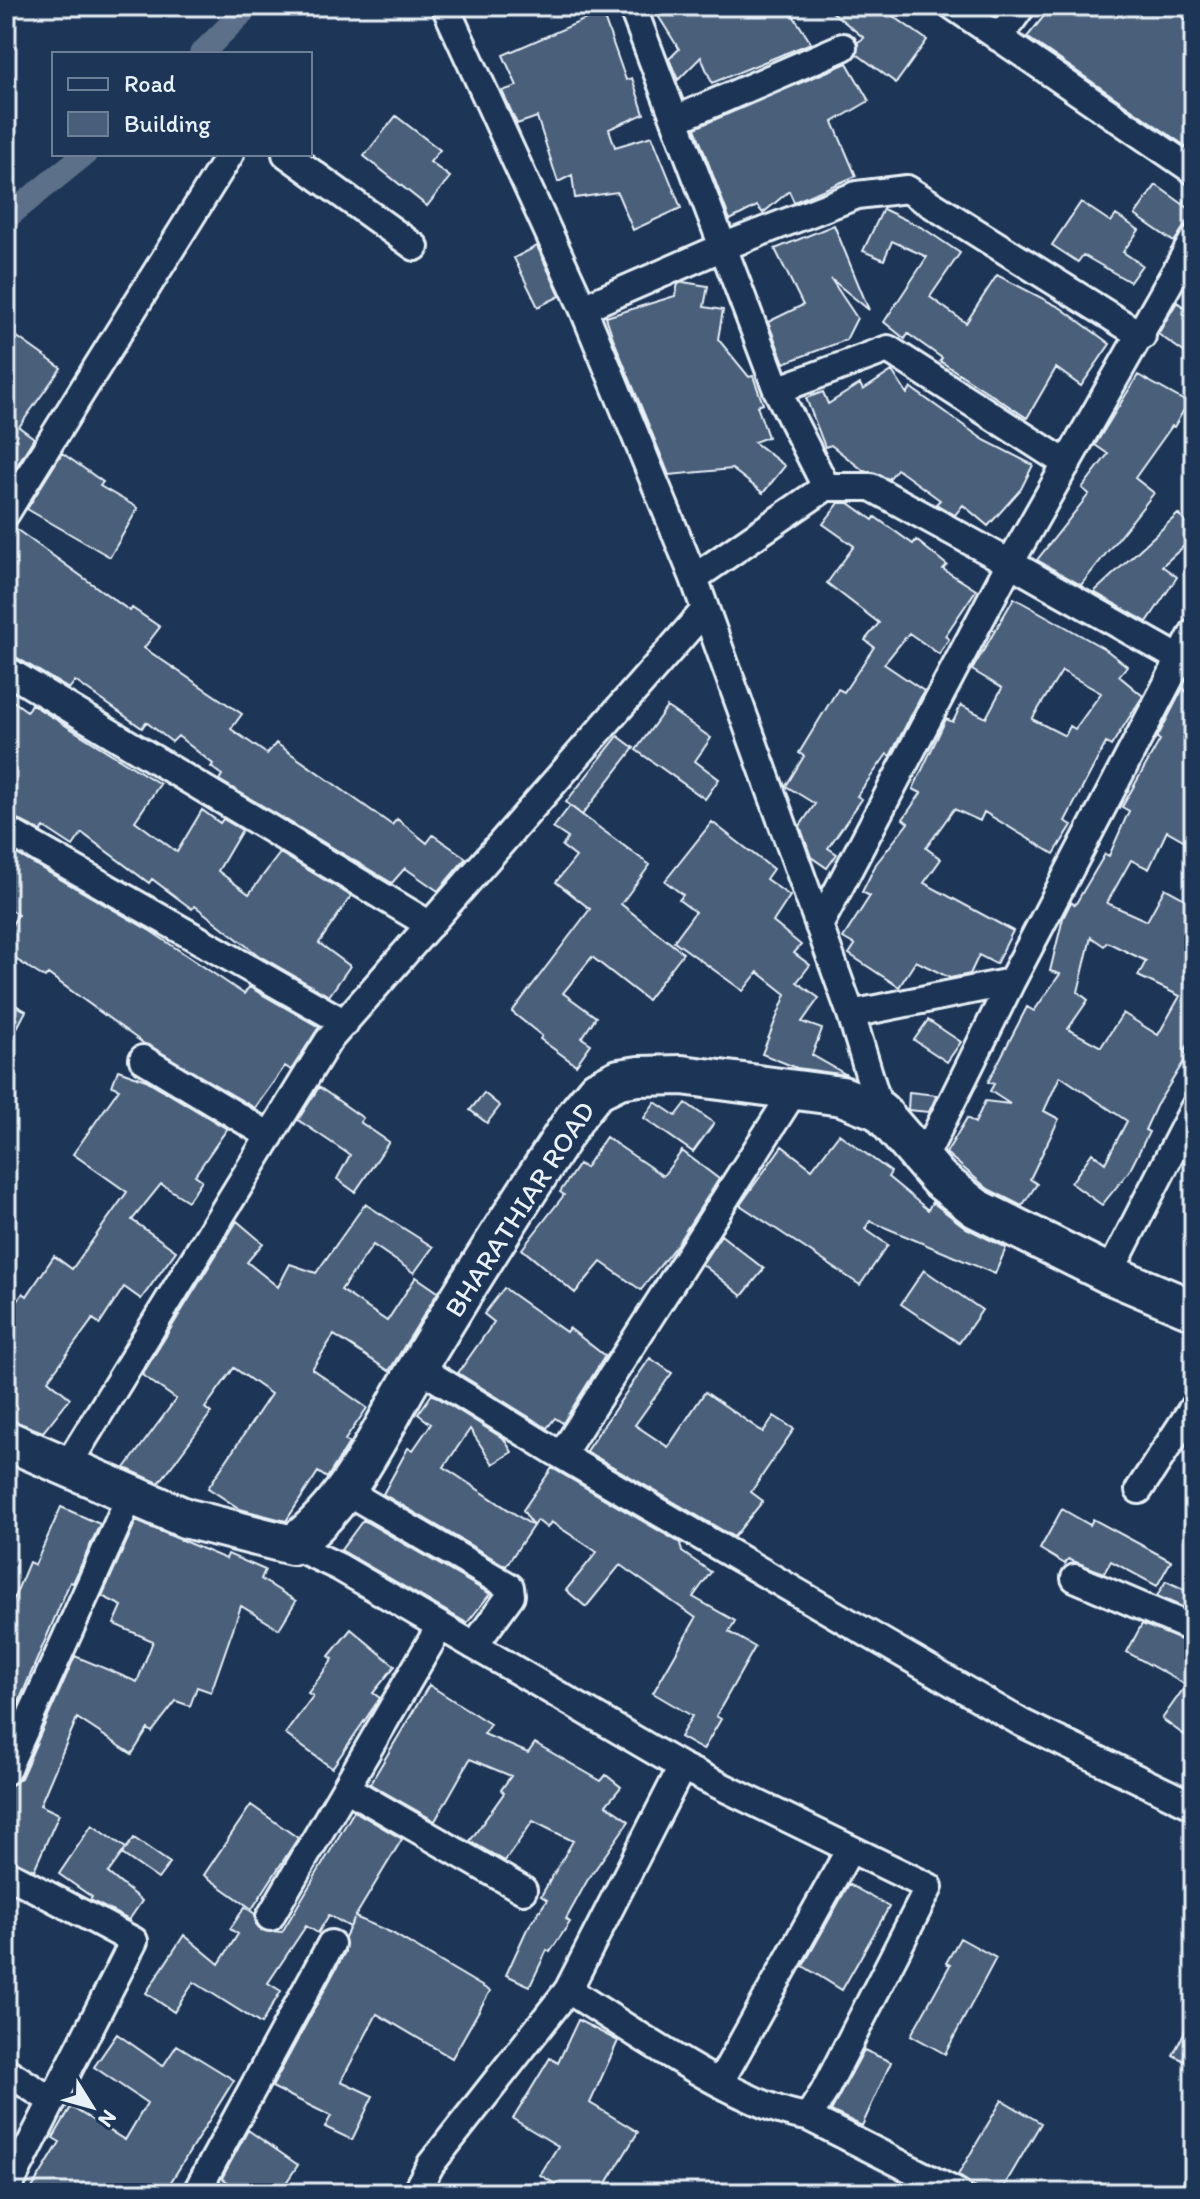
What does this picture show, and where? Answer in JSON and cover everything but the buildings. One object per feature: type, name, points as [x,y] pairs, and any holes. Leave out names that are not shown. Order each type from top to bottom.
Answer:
[{"type":"main road","name":"BHARATHIAR ROAD","points":[[292,1545],[320,1525],[346,1491],[418,1367],[561,1139],[597,1090],[619,1079],[682,1075],[796,1088],[842,1096],[880,1111],[939,1179],[976,1208],[1109,1274],[1194,1310]]},
{"type":"main road","points":[[6,1440],[185,1518],[292,1545]]},
{"type":"street","points":[[445,6],[583,308],[694,578],[851,1014],[880,1111]]},
{"type":"street","points":[[632,6],[777,390],[826,487]]},
{"type":"street","points":[[953,6],[1194,171]]},
{"type":"street","points":[[999,38],[1022,6]]},
{"type":"street","points":[[677,119],[843,47]]},
{"type":"street","points":[[6,513],[229,156]]},
{"type":"street","points":[[289,156],[415,247]]},
{"type":"street","points":[[583,308],[725,246],[857,195],[911,190],[1142,336]]},
{"type":"street","points":[[819,926],[1010,563],[1142,336],[1194,239]]},
{"type":"street","points":[[777,390],[888,349],[1067,464]]},
{"type":"street","points":[[694,578],[826,487],[871,487],[1186,662]]},
{"type":"street","points":[[67,1466],[328,1041],[705,610]]},
{"type":"street","points":[[923,1160],[1011,982],[1186,662],[1194,632]]},
{"type":"street","points":[[6,670],[430,925]]},
{"type":"street","points":[[6,830],[345,1023]]},
{"type":"street","points":[[851,1014],[1011,982]]},
{"type":"street","points":[[143,1059],[270,1136]]},
{"type":"street","points":[[562,1454],[796,1088]]},
{"type":"street","points":[[1109,1274],[1194,1108]]},
{"type":"street","points":[[418,1367],[1022,1723],[1194,1806]]},
{"type":"street","points":[[1139,1490],[1194,1406]]},
{"type":"street","points":[[346,1491],[510,1587],[511,1595],[474,1646]]},
{"type":"street","points":[[6,1771],[131,1494]]},
{"type":"street","points":[[292,1545],[339,1567],[682,1767],[929,1887],[824,2092],[808,2117]]},
{"type":"street","points":[[1075,1578],[1194,1629]]},
{"type":"street","points":[[270,1917],[439,1628]]},
{"type":"street","points":[[415,2193],[431,2164],[568,1990],[682,1767]]},
{"type":"street","points":[[346,1788],[523,1890]]},
{"type":"street","points":[[720,2082],[850,1849]]},
{"type":"street","points":[[6,1873],[134,1941],[6,2192]]},
{"type":"street","points":[[196,2193],[331,1944]]},
{"type":"street","points":[[568,1990],[720,2082],[792,2115],[808,2117],[958,2193]]},
{"type":"street","points":[[6,2071],[52,2101]]},
{"type":"waterway","points":[[203,52],[249,6]]},
{"type":"waterway","points":[[6,218],[83,156]]}]
